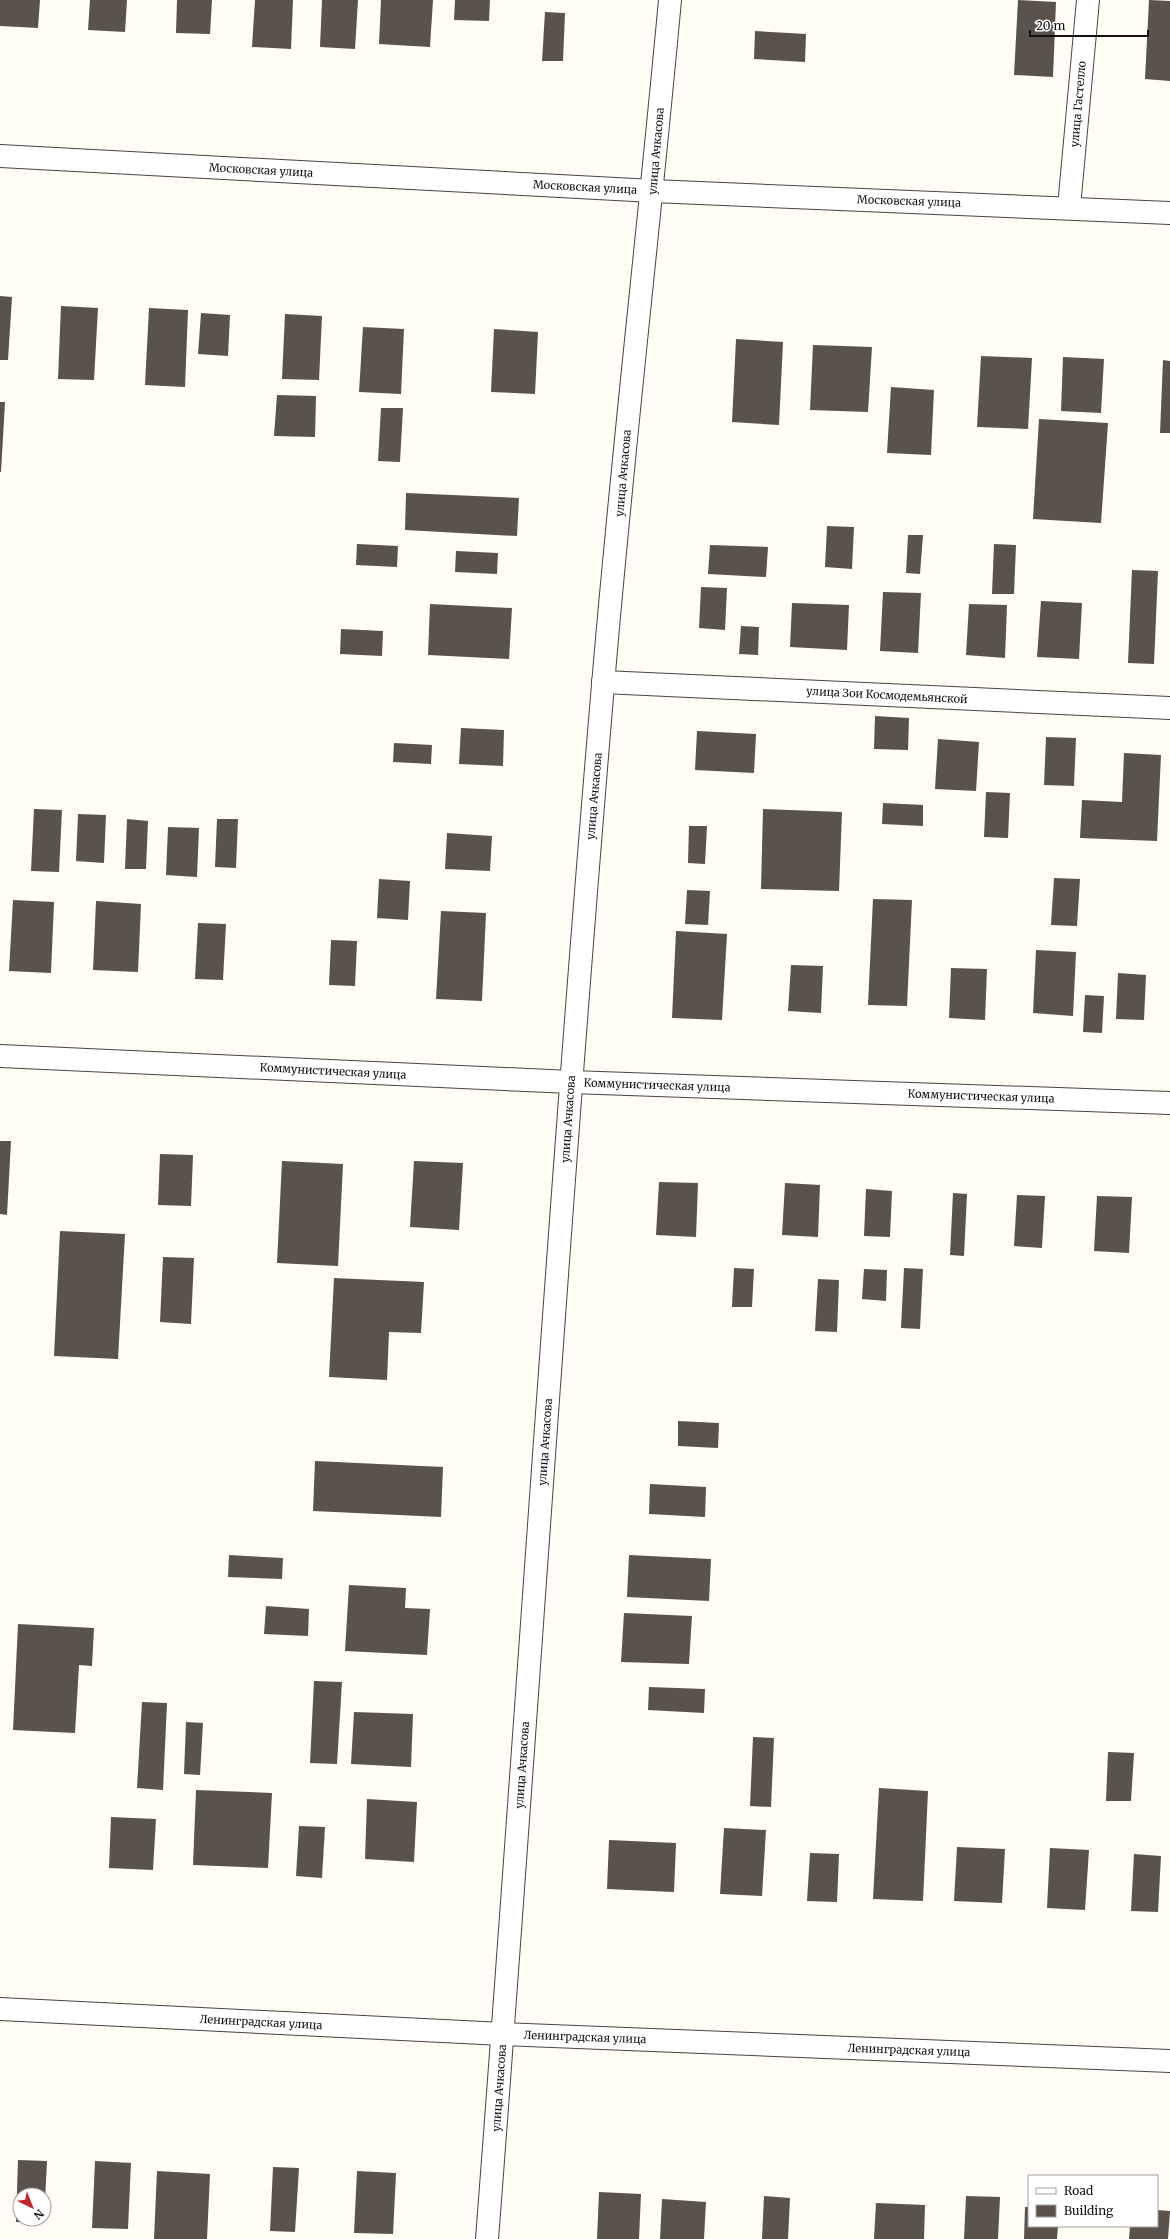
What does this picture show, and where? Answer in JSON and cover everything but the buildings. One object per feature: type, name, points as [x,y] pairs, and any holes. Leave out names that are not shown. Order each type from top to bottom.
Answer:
[{"type":"street","name":"улица Ачкасова","points":[[487,2239],[571,1082],[603,682],[638,315],[653,190],[670,0]]},
{"type":"street","name":"улица Гастелло","points":[[1069,208],[1088,0]]},
{"type":"street","name":"Московская улица","points":[[0,156],[653,190],[1069,208],[1170,214]]},
{"type":"street","name":"улица Зои Космодемьянской","points":[[603,682],[1170,708]]},
{"type":"street","name":"Коммунистическая улица","points":[[0,1056],[571,1082],[1170,1103]]},
{"type":"street","name":"Ленинградская улица","points":[[0,2009],[503,2034],[1170,2061]]}]
